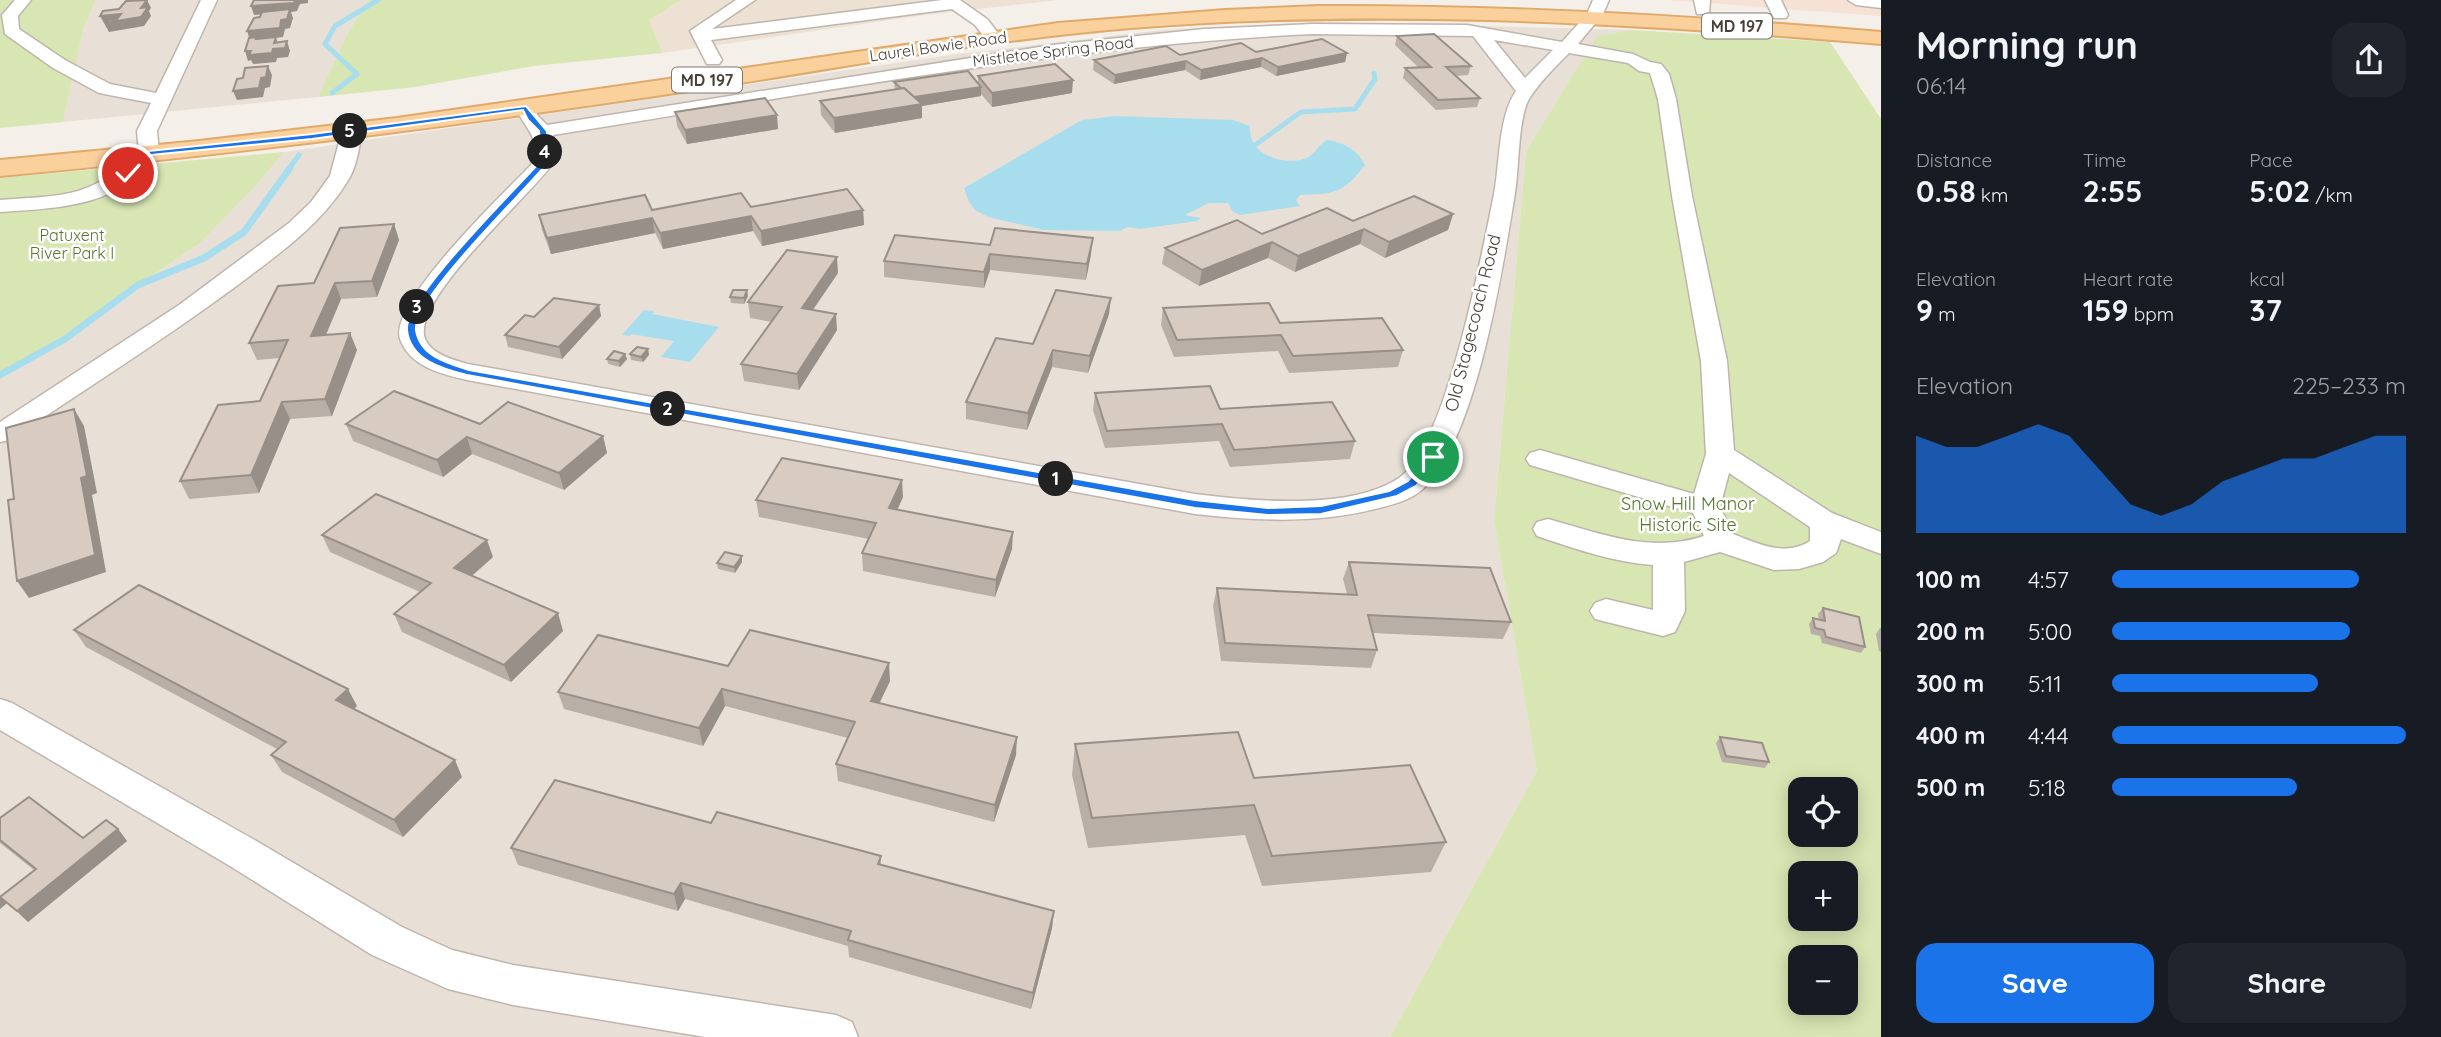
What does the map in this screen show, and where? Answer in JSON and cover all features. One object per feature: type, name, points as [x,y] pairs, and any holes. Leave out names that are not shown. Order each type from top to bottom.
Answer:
[{"type":"main road","name":"Laurel Bowie Road","points":[[120,133],[160,135],[352,131],[526,108],[888,53],[1067,12],[1217,0]]},
{"type":"main road","name":"Laurel Bowie Road","points":[[1510,0],[1881,38]]},
{"type":"main road","name":"Laurel Bowie Road","points":[[0,167],[160,135],[418,103],[713,60],[988,30],[1290,13],[1702,6],[1777,8],[1881,23]]},
{"type":"main road","points":[[713,60],[749,66],[858,50],[888,53]]},
{"type":"street","points":[[23,0],[10,15],[12,31],[59,64],[105,89],[162,99]]},
{"type":"street","points":[[0,206],[81,197],[119,180],[160,135],[162,99],[209,0]]},
{"type":"street","points":[[713,60],[698,31],[747,0]]},
{"type":"street","points":[[859,0],[916,9]]},
{"type":"street","points":[[1856,0],[1881,3]]},
{"type":"street","points":[[699,36],[916,9],[952,2],[988,30]]},
{"type":"street","name":"Old Stagecoach Road","points":[[543,131],[545,156],[540,167],[435,283],[413,317],[411,329],[416,345],[442,365],[467,372],[1195,504],[1291,512],[1331,508],[1393,494],[1412,483],[1433,457],[1459,391],[1490,266],[1510,158],[1515,110],[1526,92],[1598,7]]},
{"type":"street","name":"Mistletoe Spring Road","points":[[543,131],[927,68],[1110,43],[1204,34],[1313,29],[1478,31],[1633,59],[1645,67],[1655,68],[1660,74],[1667,99],[1682,196],[1714,361],[1720,454]]},
{"type":"street","points":[[1478,31],[1526,92]]},
{"type":"street","points":[[526,108],[530,119],[543,131]]},
{"type":"street","points":[[0,434],[213,292],[305,220],[337,183],[347,158],[352,131]]},
{"type":"street","points":[[1821,520],[1827,530],[1825,546],[1812,556],[1790,560],[1761,557],[1721,541],[1705,507],[1720,454],[1821,520],[1881,544]]},
{"type":"street","points":[[1540,459],[1705,507]]},
{"type":"street","points":[[1548,528],[1601,545],[1651,556],[1698,551],[1721,541]]},
{"type":"street","points":[[1606,611],[1663,624],[1669,611],[1668,556]]},
{"type":"street","points":[[0,713],[387,941],[448,969],[513,985],[836,1037]]},
{"type":"shaded area","points":[[96,0],[371,0],[318,97],[63,122],[84,27]]},
{"type":"shaded area","points":[[681,0],[1058,0],[924,15],[662,53],[649,20]]},
{"type":"shaded area","points":[[1668,0],[1881,0],[1881,16],[1798,10]]},
{"type":"shaded area","points":[[1316,22],[1633,30],[1597,37],[1526,151],[1494,521],[1537,771],[1390,1037],[0,1037],[0,379],[200,243],[253,189],[284,152],[958,54],[1162,30]]},
{"type":"green space","points":[[0,0],[96,0],[84,27],[63,122],[0,128]]},
{"type":"green space","points":[[369,0],[681,0],[649,20],[662,53],[534,66],[415,87],[318,97],[347,35]]},
{"type":"green space","name":"Snow Hill Manor Historic Site","points":[[1633,30],[1830,42],[1881,119],[1881,1037],[1390,1037],[1537,771],[1494,521],[1526,151],[1597,36]]},
{"type":"green space","name":"Patuxent River Park I","points":[[284,152],[253,189],[200,243],[0,379],[0,178]]},
{"type":"water","points":[[1116,116],[1233,120],[1250,126],[1254,145],[1269,156],[1288,161],[1307,158],[1327,140],[1349,148],[1365,165],[1344,187],[1330,193],[1300,195],[1296,200],[1300,206],[1240,215],[1233,212],[1228,203],[1209,203],[1185,215],[1201,218],[1197,221],[1140,229],[1127,227],[1120,231],[1044,230],[988,217],[975,210],[969,202],[964,188],[1082,120]]},
{"type":"water","points":[[644,310],[654,311],[652,314],[719,327],[690,362],[661,357],[674,341],[622,335]]},
{"type":"building","points":[[147,0],[141,8],[148,7],[141,17],[105,23],[117,19],[121,14],[100,16],[103,11],[119,9],[126,1]]},
{"type":"building","points":[[254,0],[295,0],[294,3],[251,6]]},
{"type":"building","points":[[290,9],[287,19],[281,20],[280,28],[247,31],[254,18],[260,17],[262,12]]},
{"type":"building","points":[[1434,34],[1471,66],[1446,67],[1480,98],[1438,100],[1405,68],[1431,67],[1397,36]]},
{"type":"building","points":[[257,37],[256,39],[276,37],[274,43],[287,41],[285,48],[273,49],[272,53],[249,55],[251,51],[245,51],[249,38]]},
{"type":"building","points":[[1322,39],[1347,53],[1278,67],[1262,58],[1201,70],[1186,61],[1115,75],[1094,60],[1166,46],[1180,55],[1241,43],[1256,52]]},
{"type":"building","points":[[1055,64],[1073,80],[992,93],[978,76]]},
{"type":"building","points":[[268,66],[266,77],[261,78],[259,88],[233,91],[237,79],[243,78],[245,68]]},
{"type":"building","points":[[968,71],[981,87],[914,97],[894,82]]},
{"type":"building","points":[[904,88],[922,104],[834,118],[820,101]]},
{"type":"building","points":[[765,98],[777,115],[685,130],[675,112]]},
{"type":"building","points":[[847,189],[863,210],[761,231],[751,216],[660,233],[652,218],[547,238],[539,215],[645,195],[652,210],[741,193],[751,207]]},
{"type":"building","points":[[1414,196],[1453,214],[1389,242],[1364,229],[1298,256],[1272,242],[1202,270],[1165,248],[1237,220],[1262,234],[1327,208],[1353,221]]},
{"type":"building","points":[[394,224],[372,281],[335,283],[311,336],[350,333],[325,399],[282,402],[251,475],[180,481],[218,405],[260,401],[288,340],[249,343],[278,286],[314,283],[340,228]]},
{"type":"building","points":[[995,228],[1093,238],[1087,264],[990,254],[984,272],[884,261],[895,235],[990,245]]},
{"type":"building","points":[[787,250],[837,257],[802,308],[836,314],[797,374],[741,364],[782,307],[748,302]]},
{"type":"building","points":[[733,290],[747,290],[744,298],[730,297]]},
{"type":"building","points":[[1056,290],[1111,298],[1090,356],[1053,350],[1028,413],[966,402],[996,338],[1033,344]]},
{"type":"building","points":[[554,298],[599,305],[559,347],[505,335],[525,315],[534,317]]},
{"type":"building","points":[[1269,303],[1280,323],[1382,318],[1403,350],[1293,356],[1281,335],[1177,340],[1163,308]]},
{"type":"building","points":[[637,347],[648,349],[641,357],[630,354]]},
{"type":"building","points":[[614,351],[625,354],[619,361],[607,359]]},
{"type":"building","points":[[1210,386],[1220,409],[1332,402],[1355,441],[1234,450],[1222,424],[1107,431],[1095,393]]},
{"type":"building","points":[[394,391],[480,424],[508,402],[603,436],[559,473],[467,437],[437,460],[346,424]]},
{"type":"building","points":[[74,409],[87,476],[81,478],[95,555],[17,581],[8,500],[14,499],[6,428]]},
{"type":"building","points":[[782,458],[902,480],[889,508],[1013,532],[996,580],[862,553],[876,523],[756,500]]},
{"type":"building","points":[[376,494],[487,540],[454,568],[558,613],[504,665],[394,614],[431,583],[322,535]]},
{"type":"building","points":[[725,552],[742,556],[734,567],[717,563]]},
{"type":"building","points":[[1349,562],[1490,568],[1511,622],[1368,615],[1377,650],[1225,643],[1217,588],[1357,595]]},
{"type":"building","points":[[139,585],[348,689],[336,700],[455,760],[394,820],[271,755],[286,742],[74,630]]},
{"type":"building","points":[[1823,608],[1859,617],[1865,647],[1826,637],[1824,630],[1815,628],[1813,618],[1825,621]]},
{"type":"building","points":[[750,630],[889,663],[871,701],[1017,737],[995,805],[836,764],[855,722],[722,689],[699,728],[558,692],[598,635],[728,666]]},
{"type":"building","points":[[1238,732],[1254,778],[1410,765],[1446,842],[1272,856],[1254,805],[1092,818],[1075,744]]},
{"type":"building","points":[[1720,737],[1762,743],[1769,762],[1726,756]]},
{"type":"building","points":[[555,780],[711,823],[717,812],[881,856],[878,864],[1054,911],[1033,993],[848,940],[851,931],[681,883],[674,894],[511,848]]},
{"type":"building","points":[[29,797],[83,838],[106,820],[118,829],[17,911],[0,897],[36,869],[0,840],[0,818]]},
{"type":"waterway","points":[[332,93],[357,74],[325,44],[335,26],[378,0]]},
{"type":"waterway","points":[[1255,145],[1301,112],[1355,109],[1375,79],[1374,73]]},
{"type":"waterway","points":[[288,170],[299,155]]},
{"type":"waterway","points":[[0,375],[65,339],[138,285],[204,258],[244,232],[290,168]]},
{"type":"route","points":[[128,173],[149,153],[312,136],[526,108],[530,119],[543,131],[545,156],[540,167],[435,283],[413,317],[411,329],[416,345],[442,365],[455,370],[902,452],[1195,504],[1268,512],[1321,510],[1393,494],[1412,483],[1433,457]]}]
